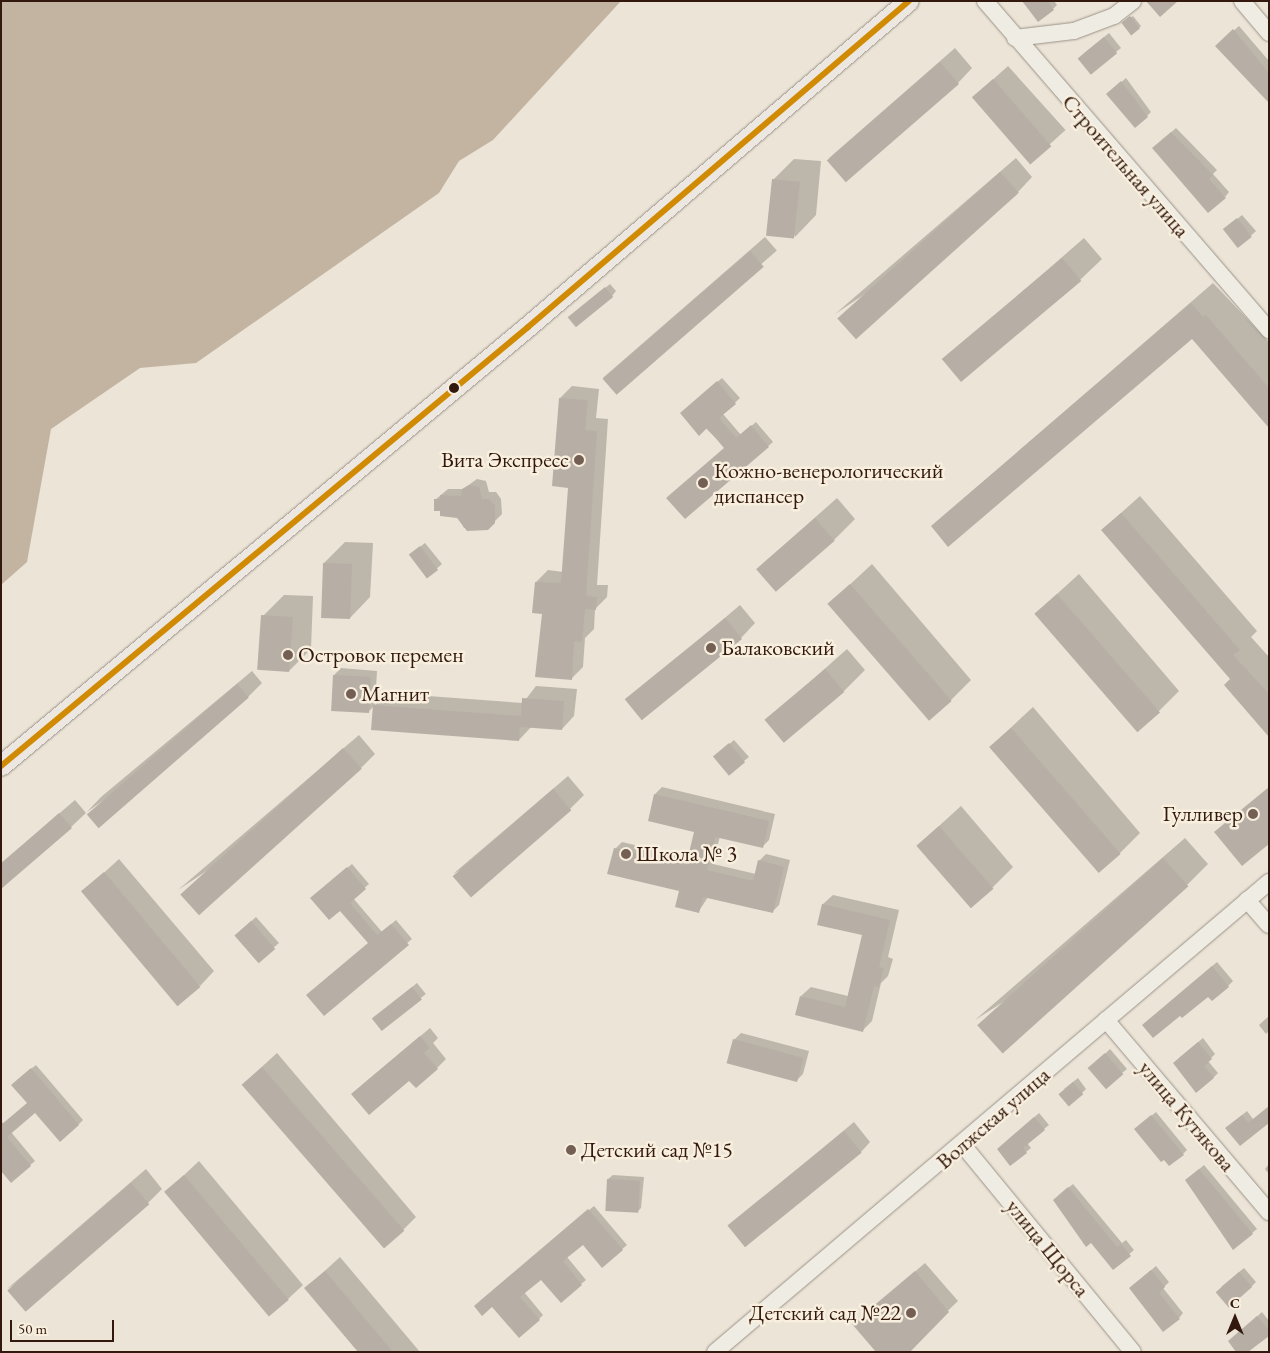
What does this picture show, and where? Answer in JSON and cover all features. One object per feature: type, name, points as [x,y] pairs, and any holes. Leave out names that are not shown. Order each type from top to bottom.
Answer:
[{"type":"main road","points":[[1,766],[528,327],[909,1]]},
{"type":"street","name":"Строительная улица","points":[[984,1],[1269,330]]},
{"type":"street","points":[[1016,38],[1074,31],[1114,16],[1133,1]]},
{"type":"street","points":[[1242,1],[1269,33]]},
{"type":"street","name":"Волжская улица","points":[[715,1352],[1269,882]]},
{"type":"street","points":[[1248,900],[1269,924]]},
{"type":"street","name":"улица Кутякова","points":[[1106,1020],[1269,1212]]},
{"type":"street","name":"улица Щорса","points":[[962,1144],[1133,1352]]},
{"type":"shaded area","points":[[1,1],[621,1],[493,140],[459,161],[439,193],[196,363],[140,368],[51,429],[27,562],[1,585]]},
{"type":"building","points":[[1022,1],[1047,1],[1054,10],[1038,22]]},
{"type":"building","points":[[1146,1],[1178,1],[1160,17]]},
{"type":"building","points":[[1130,16],[1140,29],[1131,35],[1121,23]]},
{"type":"building","points":[[1233,29],[1269,73],[1269,103],[1215,46]]},
{"type":"building","points":[[1104,37],[1117,53],[1091,75],[1078,58]]},
{"type":"building","points":[[940,62],[959,84],[846,182],[827,160]]},
{"type":"building","points":[[993,79],[1051,146],[1030,165],[972,97]]},
{"type":"building","points":[[1121,81],[1148,117],[1135,128],[1106,94]]},
{"type":"building","points":[[1171,132],[1213,175],[1209,179],[1226,198],[1208,213],[1152,148]]},
{"type":"building","points":[[1000,172],[1019,193],[856,339],[837,319]]},
{"type":"building","points":[[772,179],[800,182],[794,239],[766,236]]},
{"type":"building","points":[[1237,218],[1252,237],[1238,248],[1223,229]]},
{"type":"building","points":[[750,251],[764,267],[617,395],[603,379]]},
{"type":"building","points":[[1062,258],[1081,281],[961,382],[942,359]]},
{"type":"building","points":[[605,287],[613,297],[576,327],[568,317]]},
{"type":"building","points":[[1191,303],[1203,317],[1206,315],[1269,388],[1269,428],[1192,339],[948,547],[931,526]]},
{"type":"building","points":[[717,381],[736,404],[719,418],[736,438],[751,425],[769,447],[685,519],[666,498],[724,448],[707,428],[699,436],[680,413]]},
{"type":"building","points":[[559,398],[588,400],[585,430],[597,431],[586,596],[597,597],[596,610],[585,609],[582,642],[574,641],[572,680],[535,677],[542,614],[532,613],[535,582],[561,583],[568,488],[552,486]]},
{"type":"building","points":[[469,485],[479,487],[482,499],[489,499],[495,506],[495,523],[488,530],[467,531],[457,518],[440,516],[440,511],[434,511],[434,499],[440,499],[440,495],[461,496],[462,489]]},
{"type":"building","points":[[1121,513],[1240,650],[1233,655],[1269,694],[1269,737],[1224,685],[1230,679],[1101,530]]},
{"type":"building","points":[[815,518],[835,541],[776,592],[756,569]]},
{"type":"building","points":[[420,546],[438,570],[427,578],[409,554]]},
{"type":"building","points":[[323,563],[352,564],[350,619],[321,618]]},
{"type":"building","points":[[850,584],[952,701],[929,721],[827,604]]},
{"type":"building","points":[[1057,594],[1160,712],[1137,732],[1034,614]]},
{"type":"building","points":[[261,615],[293,617],[289,672],[257,670]]},
{"type":"building","points":[[725,618],[742,639],[642,720],[625,699]]},
{"type":"building","points":[[825,669],[844,692],[784,743],[764,720]]},
{"type":"building","name":"Магнит","points":[[333,675],[371,677],[369,713],[331,711]]},
{"type":"building","points":[[237,684],[249,698],[99,828],[87,815]]},
{"type":"building","points":[[522,698],[564,701],[562,730],[520,727],[519,741],[371,730],[373,705],[521,716]]},
{"type":"building","points":[[1011,728],[1121,854],[1099,873],[989,747]]},
{"type":"building","points":[[729,743],[745,762],[729,776],[713,756]]},
{"type":"building","points":[[343,748],[362,769],[199,915],[180,895]]},
{"type":"building","name":"Гулливер","points":[[1269,787],[1269,844],[1242,866],[1214,832]]},
{"type":"building","points":[[553,789],[571,810],[471,897],[453,876]]},
{"type":"building","name":"Школа № 3","points":[[654,794],[769,821],[763,848],[715,837],[707,870],[753,881],[758,860],[784,867],[773,913],[703,897],[699,913],[675,907],[679,891],[607,874],[614,848],[686,865],[694,832],[648,821]]},
{"type":"building","points":[[59,813],[72,828],[1,889],[1,864]]},
{"type":"building","points":[[939,826],[993,889],[971,908],[916,846]]},
{"type":"building","points":[[1163,858],[1188,886],[1003,1054],[977,1025]]},
{"type":"building","points":[[347,867],[366,889],[350,903],[377,935],[391,924],[409,945],[324,1016],[306,995],[368,943],[340,911],[329,920],[310,898]]},
{"type":"building","points":[[104,872],[200,987],[177,1006],[81,891]]},
{"type":"building","points":[[822,904],[890,920],[879,967],[884,968],[879,987],[874,986],[863,1032],[795,1015],[800,996],[845,1007],[862,935],[817,925]]},
{"type":"building","points":[[251,921],[275,949],[259,963],[234,935]]},
{"type":"building","points":[[1212,966],[1229,987],[1212,1001],[1208,997],[1182,1018],[1180,1016],[1153,1038],[1142,1025]]},
{"type":"building","points":[[412,987],[422,1000],[382,1031],[372,1018]]},
{"type":"building","points":[[420,1036],[430,1048],[424,1053],[438,1069],[416,1088],[409,1081],[369,1115],[351,1094]]},
{"type":"building","points":[[733,1039],[804,1058],[797,1082],[727,1063]]},
{"type":"building","points":[[1198,1042],[1212,1059],[1204,1066],[1214,1078],[1196,1093],[1173,1063]]},
{"type":"building","points":[[1105,1053],[1123,1074],[1106,1089],[1088,1068]]},
{"type":"building","points":[[262,1067],[404,1231],[384,1248],[242,1085]]},
{"type":"building","points":[[31,1068],[79,1125],[60,1142],[35,1113],[7,1137],[31,1166],[11,1183],[1,1171],[1,1125],[27,1103],[11,1085]]},
{"type":"building","points":[[1073,1082],[1083,1094],[1069,1106],[1058,1094]]},
{"type":"building","points":[[1269,1106],[1269,1123],[1240,1146],[1225,1128],[1242,1115],[1248,1123]]},
{"type":"building","points":[[1151,1115],[1184,1155],[1169,1166],[1164,1160],[1161,1162],[1134,1129]]},
{"type":"building","points":[[1034,1117],[1045,1130],[1023,1148],[1027,1153],[1010,1166],[997,1149]]},
{"type":"building","points":[[844,1131],[862,1153],[745,1247],[727,1225]]},
{"type":"building","points":[[1199,1169],[1253,1234],[1233,1250],[1185,1180]]},
{"type":"building","points":[[184,1175],[289,1300],[269,1317],[164,1192]]},
{"type":"building","points":[[607,1179],[640,1181],[638,1213],[605,1211]]},
{"type":"building","points":[[131,1183],[149,1204],[26,1312],[7,1291]]},
{"type":"building","points":[[1068,1187],[1117,1247],[1121,1244],[1131,1256],[1113,1270],[1091,1243],[1086,1247],[1053,1200]]},
{"type":"building","points":[[588,1209],[623,1250],[602,1268],[583,1245],[563,1261],[582,1285],[561,1303],[541,1280],[520,1297],[540,1320],[519,1338],[492,1307],[482,1316],[474,1306]]},
{"type":"building","points":[[1151,1270],[1165,1287],[1159,1293],[1180,1319],[1163,1332],[1129,1288]]},
{"type":"building","points":[[325,1271],[393,1352],[358,1352],[304,1288]]},
{"type":"building","points":[[915,1271],[949,1312],[910,1352],[876,1352],[852,1324]]},
{"type":"building","points":[[1239,1272],[1252,1287],[1229,1307],[1216,1292]]},
{"type":"building","points":[[1257,1316],[1269,1331],[1269,1336],[1248,1352],[1236,1352],[1228,1341]]},
{"type":"transit line","points":[[1,766],[528,327],[909,1]]},
{"type":"place","name":"Вита Экспресс","points":[[579,460]]},
{"type":"place","name":"Кожно-венерологический диспансер","points":[[703,483]]},
{"type":"place","name":"Балаковский","points":[[711,648]]},
{"type":"place","name":"Островок перемен","points":[[288,655]]},
{"type":"place","name":"Магнит","points":[[351,694]]},
{"type":"place","name":"Гулливер","points":[[1253,814]]},
{"type":"place","name":"Школа № 3","points":[[626,854]]},
{"type":"place","name":"Детский сад №15","points":[[571,1150]]},
{"type":"place","name":"Детский сад №22","points":[[911,1313]]}]
